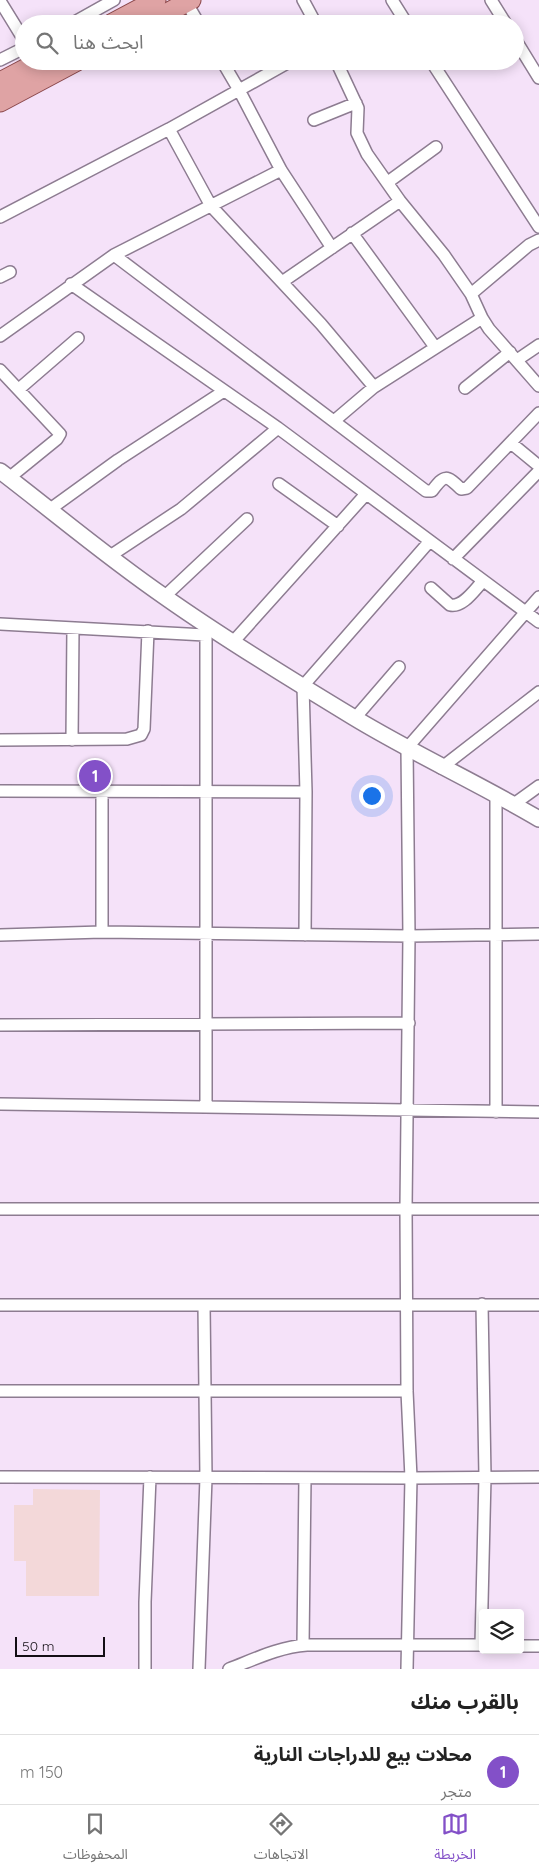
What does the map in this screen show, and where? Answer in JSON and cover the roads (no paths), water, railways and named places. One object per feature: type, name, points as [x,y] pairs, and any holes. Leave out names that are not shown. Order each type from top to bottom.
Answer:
[{"type":"main road","points":[[128,15],[156,0]]},
{"type":"main road","points":[[163,15],[187,1]]},
{"type":"main road","points":[[0,82],[23,70]]},
{"type":"main road","points":[[0,102],[60,70]]},
{"type":"street","points":[[87,15],[114,0]]},
{"type":"street","points":[[303,0],[311,15]]},
{"type":"street","points":[[392,0],[401,15]]},
{"type":"street","points":[[492,0],[501,15]]},
{"type":"street","points":[[0,1],[15,25]]},
{"type":"street","points":[[187,1],[194,15]]},
{"type":"street","points":[[0,60],[15,52]]},
{"type":"street","points":[[524,54],[539,78]]},
{"type":"street","points":[[227,70],[281,170],[332,248]]},
{"type":"street","points":[[0,217],[170,129],[275,70]]},
{"type":"street","points":[[340,70],[356,103],[359,115],[357,134],[368,154],[400,200],[444,255],[471,294],[482,318],[539,386]]},
{"type":"street","points":[[437,70],[539,227]]},
{"type":"street","points":[[314,120],[356,103]]},
{"type":"street","points":[[170,129],[211,206],[321,324],[374,387]]},
{"type":"street","points":[[388,182],[436,147]]},
{"type":"street","points":[[0,336],[114,254],[281,170]]},
{"type":"street","points":[[282,282],[400,200]]},
{"type":"street","points":[[352,233],[435,347]]},
{"type":"street","points":[[471,294],[529,245],[539,240]]},
{"type":"street","points":[[114,254],[429,492],[445,477],[449,478],[461,489],[467,488],[539,413]]},
{"type":"street","points":[[71,284],[278,428],[539,622]]},
{"type":"street","points":[[334,421],[374,387],[482,318]]},
{"type":"street","points":[[19,389],[78,338]]},
{"type":"street","points":[[466,388],[513,356],[539,346]]},
{"type":"street","points":[[0,370],[60,434],[57,439],[5,474],[205,630],[233,642],[355,718],[442,768],[514,804],[539,819]]},
{"type":"street","points":[[49,510],[118,460],[224,391]]},
{"type":"street","points":[[110,556],[181,509],[278,428]]},
{"type":"street","points":[[510,443],[539,466]]},
{"type":"street","points":[[453,559],[539,471]]},
{"type":"street","points":[[278,484],[338,526]]},
{"type":"street","points":[[233,642],[366,494]]},
{"type":"street","points":[[164,597],[247,519]]},
{"type":"street","points":[[305,935],[306,792],[302,686],[429,542]]},
{"type":"street","points":[[431,588],[450,606],[454,606],[461,603],[483,580]]},
{"type":"street","points":[[407,1669],[410,1478],[407,1391],[406,1208],[409,936],[407,748],[539,597]]},
{"type":"street","points":[[0,624],[148,631],[205,630]]},
{"type":"street","points":[[72,740],[73,628]]},
{"type":"street","points":[[205,630],[206,1107]]},
{"type":"street","points":[[0,740],[126,739],[141,735],[144,729],[148,631]]},
{"type":"street","points":[[355,718],[399,667]]},
{"type":"street","points":[[442,768],[539,692]]},
{"type":"street","points":[[514,804],[539,786]]},
{"type":"street","points":[[0,792],[306,792]]},
{"type":"street","points":[[102,792],[102,932]]},
{"type":"street","points":[[496,795],[496,1112]]},
{"type":"street","points":[[0,935],[102,932],[409,936],[539,934]]},
{"type":"street","points":[[0,1025],[408,1023]]},
{"type":"street","points":[[0,1104],[539,1112]]},
{"type":"street","points":[[0,1209],[539,1209]]},
{"type":"street","points":[[482,1304],[485,1477],[483,1609]]},
{"type":"street","points":[[0,1305],[539,1305]]},
{"type":"street","points":[[199,1669],[206,1478],[204,1305]]},
{"type":"street","points":[[0,1391],[407,1391]]},
{"type":"street","points":[[0,1477],[539,1477]]},
{"type":"street","points":[[145,1669],[145,1602],[150,1478]]},
{"type":"street","points":[[302,1645],[305,1478]]},
{"type":"street","points":[[229,1669],[272,1652],[302,1645],[479,1645]]},
{"type":"street","points":[[524,1646],[539,1646]]},
{"type":"place","name":"محلات بيع للدراجات النارية","points":[[95,776]]}]
